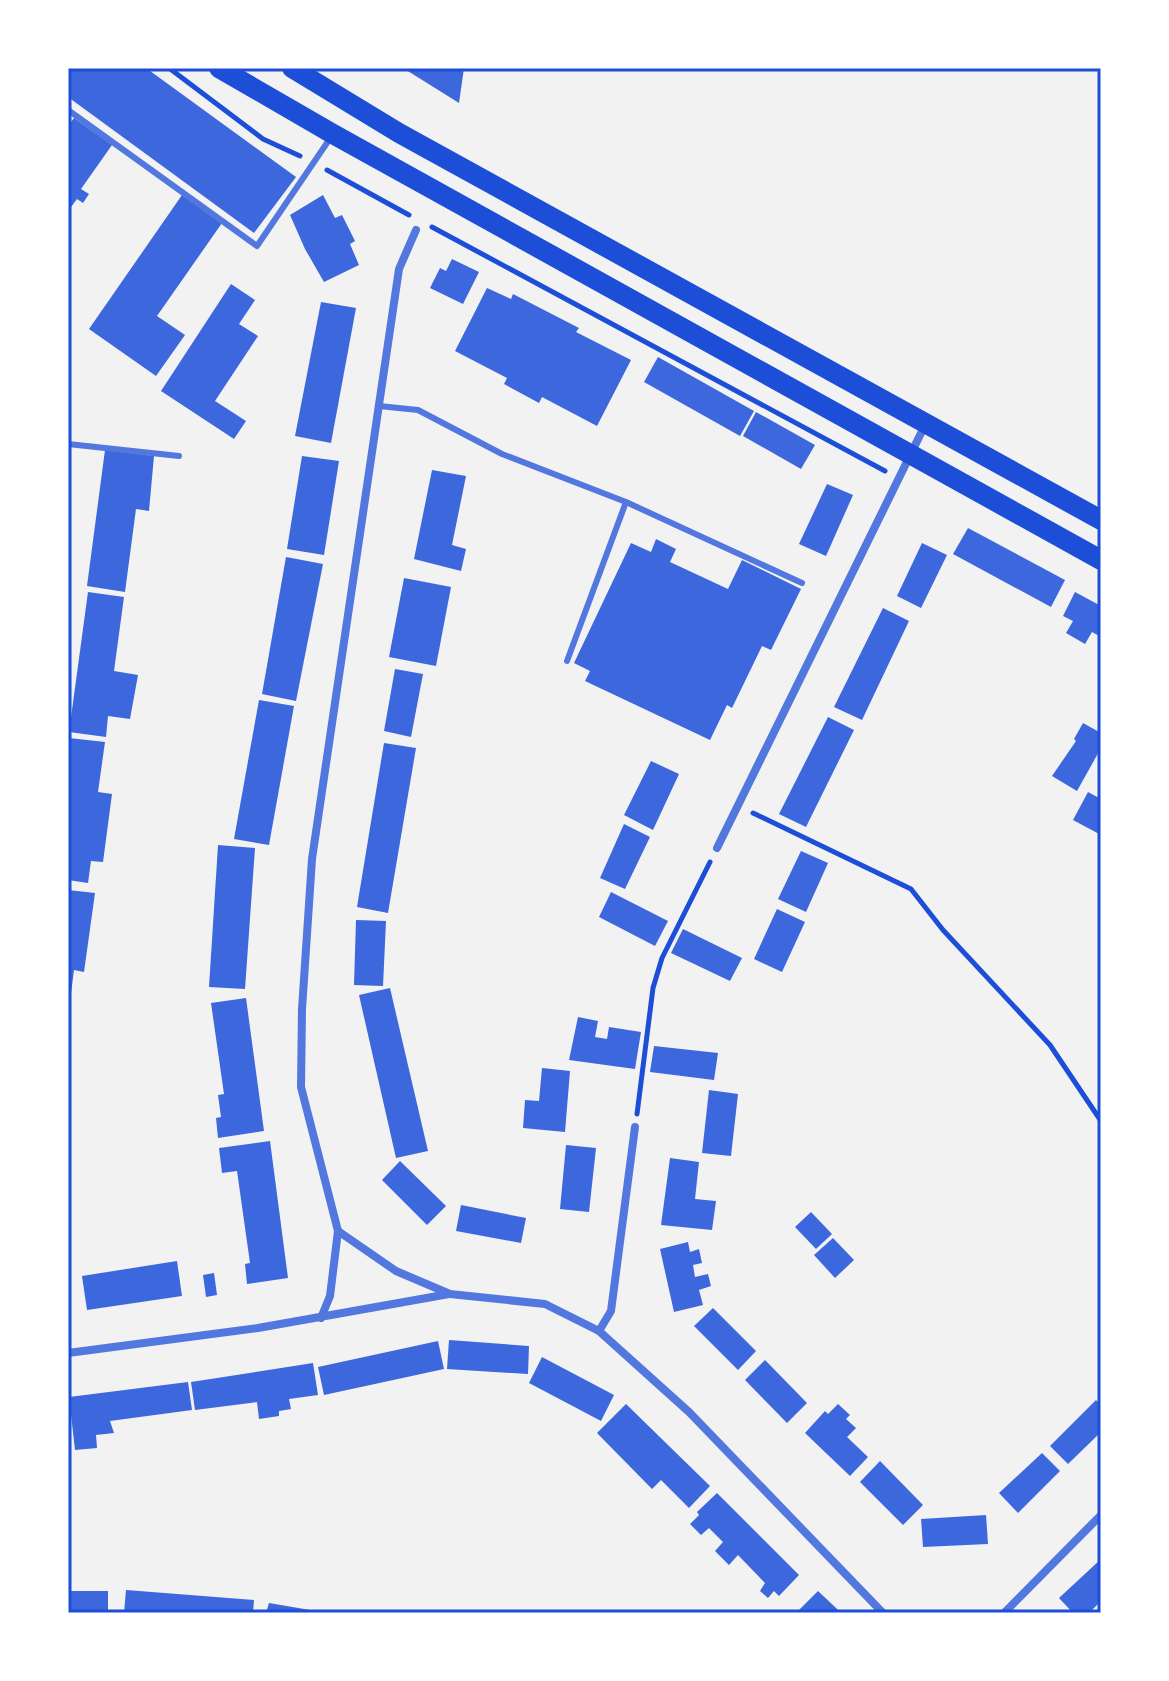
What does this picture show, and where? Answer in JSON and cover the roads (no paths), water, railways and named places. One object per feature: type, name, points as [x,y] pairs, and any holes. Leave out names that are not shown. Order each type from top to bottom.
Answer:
[{"type":"main road","points":[[219,68],[1101,560]]},
{"type":"main road","points":[[292,68],[413,141],[1101,520]]},
{"type":"street","points":[[321,1318],[330,1296],[338,1231],[301,1087],[302,1009],[312,859],[399,269],[416,230]]},
{"type":"street","points":[[717,848],[925,423]]},
{"type":"street","points":[[599,1331],[611,1311],[635,1127]]},
{"type":"street","points":[[338,1231],[396,1271],[450,1294]]},
{"type":"street","points":[[68,1353],[321,1318],[450,1294],[545,1304],[599,1331],[689,1412],[883,1613]]},
{"type":"street","points":[[1004,1613],[1101,1515]]},
{"type":"lane","points":[[68,110],[257,246],[333,134]]},
{"type":"lane","points":[[379,406],[418,410],[502,454],[626,502],[802,583]]},
{"type":"lane","points":[[68,444],[179,456]]},
{"type":"lane","points":[[567,661],[626,502]]}]
